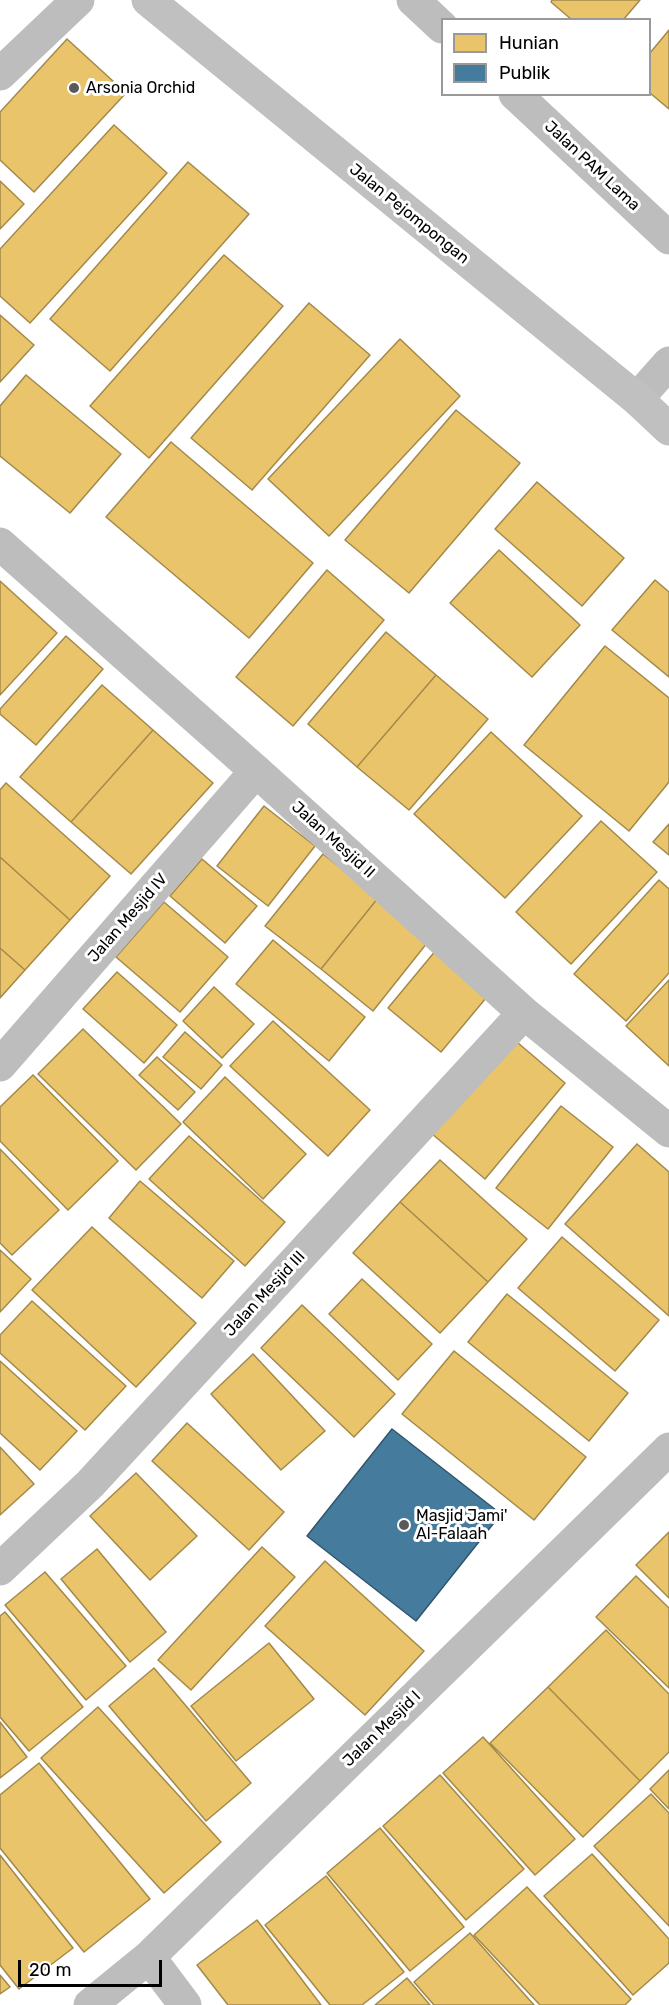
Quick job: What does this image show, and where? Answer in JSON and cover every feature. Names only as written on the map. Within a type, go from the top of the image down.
[{"type":"street","points":[[0,74],[78,0]]},
{"type":"street","name":"Jalan Pejompongan","points":[[148,0],[637,399],[669,429]]},
{"type":"street","points":[[413,0],[441,26]]},
{"type":"street","name":"Jalan PAM Lama","points":[[517,96],[669,238]]},
{"type":"street","points":[[637,399],[669,363]]},
{"type":"street","name":"Jalan Mesjid II","points":[[0,544],[524,1013],[669,1131]]},
{"type":"street","name":"Jalan Mesjid IV","points":[[0,1065],[256,771]]},
{"type":"street","name":"Jalan Mesjid III","points":[[0,1569],[90,1484],[524,1013]]},
{"type":"street","name":"Jalan Mesjid I","points":[[90,2005],[149,1956],[669,1449]]},
{"type":"street","points":[[149,1956],[186,2005]]},
{"type":"building: Hunian","points":[[552,0],[640,0],[625,18],[570,18],[551,2]]},
{"type":"building: Hunian","points":[[669,30],[669,109],[651,94],[651,52]]},
{"type":"building: Hunian","points":[[67,39],[126,93],[34,192],[0,160],[0,112]]},
{"type":"building: Hunian","points":[[114,125],[167,173],[30,323],[0,296],[0,249]]},
{"type":"building: Hunian","points":[[188,162],[249,214],[110,371],[50,319]]},
{"type":"building: Hunian","points":[[0,181],[24,204],[0,229]]},
{"type":"building: Hunian","points":[[224,255],[283,306],[149,458],[90,406]]},
{"type":"building: Hunian","points":[[309,303],[370,355],[252,490],[191,438]]},
{"type":"building: Hunian","points":[[0,315],[34,345],[0,382]]},
{"type":"building: Hunian","points":[[400,339],[460,396],[329,536],[268,479]]},
{"type":"building: Hunian","points":[[26,375],[121,454],[70,513],[0,456],[0,406]]},
{"type":"building: Hunian","points":[[456,410],[520,463],[409,593],[345,540]]},
{"type":"building: Hunian","points":[[171,442],[313,563],[249,638],[106,517]]},
{"type":"building: Hunian","points":[[537,482],[624,558],[582,606],[495,529]]},
{"type":"building: Hunian","points":[[499,550],[580,625],[532,677],[450,603]]},
{"type":"building: Hunian","points":[[327,570],[384,620],[293,726],[236,677]]},
{"type":"building: Hunian","points":[[655,580],[669,592],[669,677],[612,630]]},
{"type":"building: Hunian","points":[[0,581],[57,633],[0,695]]},
{"type":"building: Hunian","points":[[386,632],[436,675],[357,767],[308,724]]},
{"type":"building: Hunian","points":[[66,636],[103,669],[36,745],[0,714],[0,709]]},
{"type":"building: Hunian","points":[[605,646],[669,698],[669,782],[629,831],[524,745]]},
{"type":"building: Hunian","points":[[436,675],[488,719],[409,810],[357,767]]},
{"type":"building: Hunian","points":[[102,685],[153,730],[71,822],[20,777]]},
{"type":"building: Hunian","points":[[153,730],[213,783],[131,874],[71,822]]},
{"type":"building: Hunian","points":[[491,732],[582,816],[505,898],[414,814]]},
{"type":"building: Hunian","points":[[6,783],[110,876],[70,920],[0,857],[0,790]]},
{"type":"building: Hunian","points":[[264,806],[315,846],[268,906],[217,866]]},
{"type":"building: Hunian","points":[[601,821],[657,872],[571,964],[516,912]]},
{"type":"building: Hunian","points":[[669,824],[669,855],[653,842]]},
{"type":"building: Hunian","points":[[323,854],[378,898],[321,969],[265,926]]},
{"type":"building: Hunian","points":[[0,857],[70,920],[25,970],[0,948]]},
{"type":"building: Hunian","points":[[202,859],[257,906],[225,943],[170,896]]},
{"type":"building: Hunian","points":[[659,880],[669,889],[669,973],[626,1021],[574,974]]},
{"type":"building: Hunian","points":[[378,898],[431,938],[373,1011],[321,969]]},
{"type":"building: Hunian","points":[[164,902],[228,957],[180,1012],[116,957]]},
{"type":"building: Hunian","points":[[273,940],[365,1017],[329,1061],[236,984]]},
{"type":"building: Hunian","points":[[0,948],[25,970],[0,998]]},
{"type":"building: Hunian","points":[[437,949],[491,992],[441,1052],[388,1008]]},
{"type":"building: Hunian","points":[[117,972],[177,1025],[144,1063],[83,1009]]},
{"type":"building: Hunian","points":[[669,980],[669,1066],[626,1026]]},
{"type":"building: Hunian","points":[[214,987],[254,1024],[222,1058],[183,1021]]},
{"type":"building: Hunian","points":[[273,1021],[370,1110],[328,1156],[230,1066]]},
{"type":"building: Hunian","points":[[83,1029],[181,1124],[136,1170],[38,1074]]},
{"type":"building: Hunian","points":[[185,1032],[222,1065],[201,1089],[163,1057]]},
{"type":"building: Hunian","points":[[511,1037],[565,1083],[485,1179],[431,1133]]},
{"type":"building: Hunian","points":[[157,1057],[195,1092],[178,1110],[139,1075]]},
{"type":"building: Hunian","points":[[33,1075],[118,1161],[68,1210],[0,1141],[0,1107]]},
{"type":"building: Hunian","points":[[225,1077],[306,1154],[263,1199],[183,1122]]},
{"type":"building: Hunian","points":[[561,1106],[613,1147],[548,1229],[496,1188]]},
{"type":"building: Hunian","points":[[189,1136],[285,1222],[245,1266],[149,1179]]},
{"type":"building: Hunian","points":[[637,1144],[669,1172],[669,1316],[565,1224]]},
{"type":"building: Hunian","points":[[0,1149],[59,1210],[12,1255],[0,1243]]},
{"type":"building: Hunian","points":[[440,1160],[527,1239],[488,1282],[400,1202]]},
{"type":"building: Hunian","points":[[140,1181],[234,1261],[202,1298],[109,1218]]},
{"type":"building: Hunian","points":[[400,1202],[488,1282],[440,1333],[353,1253]]},
{"type":"building: Hunian","points":[[92,1227],[196,1323],[136,1387],[32,1290]]},
{"type":"building: Hunian","points":[[562,1237],[659,1320],[615,1371],[518,1288]]},
{"type":"building: Hunian","points":[[0,1250],[31,1279],[0,1312]]},
{"type":"building: Hunian","points":[[362,1279],[432,1344],[398,1380],[329,1314]]},
{"type":"building: Hunian","points":[[507,1294],[628,1393],[589,1441],[468,1342]]},
{"type":"building: Hunian","points":[[32,1301],[126,1386],[85,1430],[0,1353],[0,1335]]},
{"type":"building: Hunian","points":[[302,1305],[395,1394],[354,1437],[261,1348]]},
{"type":"building: Hunian","points":[[454,1351],[586,1457],[534,1520],[402,1414]]},
{"type":"building: Hunian","points":[[253,1354],[325,1431],[281,1470],[211,1394]]},
{"type":"building: Hunian","points":[[0,1361],[77,1431],[40,1470],[0,1433]]},
{"type":"building: Hunian","points":[[187,1423],[284,1512],[249,1550],[152,1461]]},
{"type":"building: Hunian","points":[[0,1447],[34,1484],[0,1515]]},
{"type":"building: Hunian","points":[[136,1473],[197,1536],[150,1580],[90,1516]]},
{"type":"building: Hunian","points":[[669,1532],[669,1598],[636,1565]]},
{"type":"building: Hunian","points":[[262,1547],[295,1577],[191,1690],[158,1660]]},
{"type":"building: Hunian","points":[[97,1549],[166,1632],[130,1662],[61,1579]]},
{"type":"building: Hunian","points":[[325,1561],[424,1651],[365,1715],[265,1626]]},
{"type":"building: Hunian","points":[[45,1572],[126,1666],[86,1700],[5,1605]]},
{"type":"building: Hunian","points":[[636,1576],[669,1608],[669,1688],[596,1617]]},
{"type":"building: Hunian","points":[[5,1612],[83,1707],[29,1751],[0,1717],[0,1616]]},
{"type":"building: Hunian","points":[[606,1630],[669,1694],[669,1752],[640,1781],[548,1687]]},
{"type":"building: Hunian","points":[[269,1643],[314,1699],[236,1761],[191,1706]]},
{"type":"building: Hunian","points":[[154,1668],[251,1783],[206,1821],[109,1706]]},
{"type":"building: Hunian","points":[[548,1687],[640,1781],[583,1837],[490,1743]]},
{"type":"building: Hunian","points":[[98,1707],[221,1842],[164,1893],[41,1758]]},
{"type":"building: Hunian","points":[[0,1722],[27,1757],[0,1778]]},
{"type":"building: Hunian","points":[[483,1737],[575,1839],[535,1875],[443,1773]]},
{"type":"building: Hunian","points":[[39,1763],[150,1899],[84,1952],[0,1848],[0,1795]]},
{"type":"building: Hunian","points":[[669,1770],[669,1809],[650,1789]]},
{"type":"building: Hunian","points":[[440,1775],[524,1869],[466,1920],[383,1826]]},
{"type":"building: Hunian","points":[[651,1794],[669,1813],[669,1926],[594,1846]]},
{"type":"building: Hunian","points":[[380,1828],[464,1927],[410,1971],[327,1873]]},
{"type":"building: Hunian","points":[[592,1854],[669,1939],[669,1963],[633,1995],[544,1896]]},
{"type":"building: Hunian","points":[[0,1855],[73,1948],[19,1989],[0,1965]]},
{"type":"building: Hunian","points":[[326,1876],[404,1972],[362,2005],[330,2005],[265,1925]]},
{"type":"building: Hunian","points":[[527,1887],[631,1999],[625,2005],[540,2005],[474,1935]]},
{"type":"building: Hunian","points":[[257,1920],[321,2005],[228,2005],[197,1965]]},
{"type":"building: Hunian","points":[[470,1933],[534,2005],[434,2005],[414,1982]]},
{"type":"building: Hunian","points":[[0,1975],[10,1987],[0,1994]]},
{"type":"building: Hunian","points":[[407,1978],[430,2005],[375,2005]]},
{"type":"building: Publik","name":"Masjid Jami' Al-Falaah","points":[[392,1429],[501,1514],[416,1621],[307,1536]]},
{"type":"place","name":"Arsonia Orchid","points":[[74,88]]},
{"type":"place","name":"Masjid Jami' Al-Falaah","points":[[404,1525]]}]
